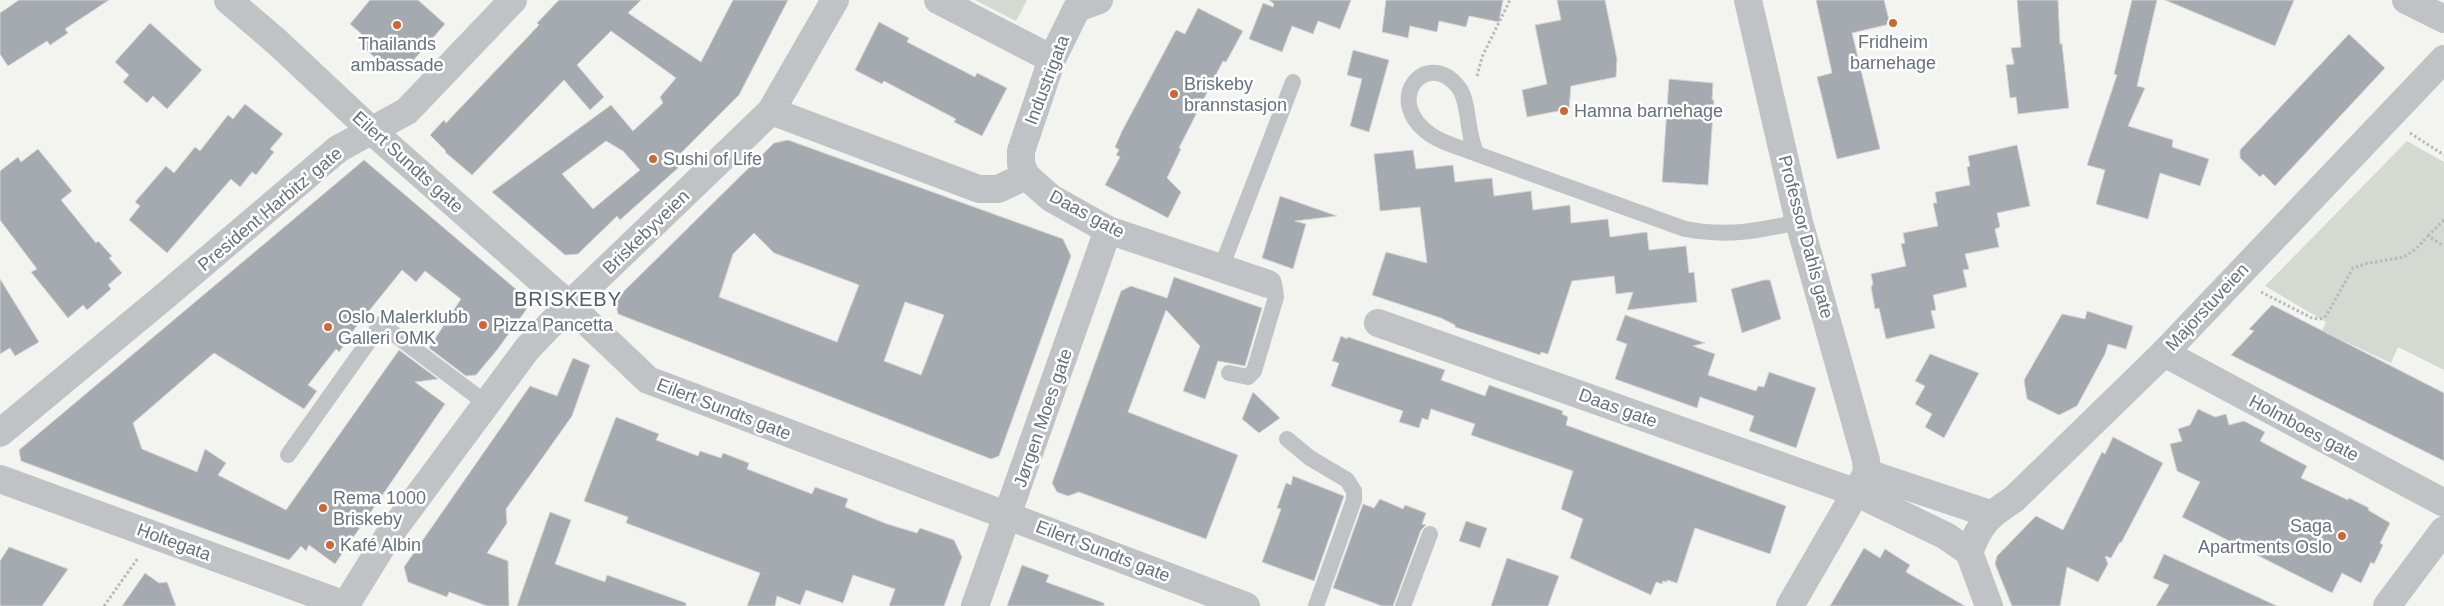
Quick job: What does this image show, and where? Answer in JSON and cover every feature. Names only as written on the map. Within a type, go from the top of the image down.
[{"type":"street","name":"Eilert Sundts gate","points":[[228,0],[277,42],[373,132],[569,305],[648,380],[1246,606]]},
{"type":"street","name":"President Harbitz’ gate","points":[[0,433],[338,149],[373,132],[408,111],[513,0]]},
{"type":"street","name":"Briskebyveien","points":[[346,606],[388,538],[527,349],[569,305],[772,111],[835,0]]},
{"type":"street","points":[[938,0],[1052,59]]},
{"type":"street","name":"Professor Dahls gate","points":[[1748,0],[1800,222],[1866,460],[1862,483]]},
{"type":"street","points":[[2406,0],[2444,19]]},
{"type":"street","name":"Industrigata","points":[[1026,176],[1022,164],[1021,151],[1052,59],[1079,3]]},
{"type":"street","name":"Majorstuveien","points":[[1969,552],[1976,536],[1990,514],[2014,499],[2164,353],[2444,59]]},
{"type":"street","points":[[772,111],[979,189],[998,189],[1026,176]]},
{"type":"street","name":"Daas gate","points":[[1026,176],[1051,198],[1108,230],[1268,284]]},
{"type":"street","name":"Jørgen Moes gate","points":[[975,606],[1009,515],[1108,230]]},
{"type":"street","name":"Daas gate","points":[[1378,324],[1862,483]]},
{"type":"street","name":"Holmboes gate","points":[[2164,353],[2444,504]]},
{"type":"street","name":"Holtegata","points":[[0,479],[346,606]]},
{"type":"street","points":[[1862,483],[1990,514]]},
{"type":"street","points":[[1862,483],[1969,552],[1989,606]]},
{"type":"street","points":[[1790,606],[1862,483]]},
{"type":"street","points":[[2387,606],[2444,530]]},
{"type":"lane","points":[[1477,154],[1469,134],[1464,100],[1455,83],[1438,73],[1428,73],[1419,77],[1412,84],[1408,94],[1411,110],[1420,126],[1442,141],[1477,154],[1685,229],[1714,234],[1746,233],[1800,222]]},
{"type":"lane","points":[[1221,268],[1293,82]]},
{"type":"lane","points":[[1229,373],[1248,377],[1254,371],[1276,297],[1275,288],[1268,284]]},
{"type":"lane","points":[[288,455],[381,324],[487,404]]},
{"type":"lane","points":[[1287,439],[1310,458],[1347,480],[1354,491],[1354,500],[1316,606]]},
{"type":"lane","points":[[1403,606],[1430,534]]},
{"type":"path","points":[[1464,100],[1471,95],[1482,57],[1510,0]]},
{"type":"path","points":[[2408,131],[2444,155]]},
{"type":"path","points":[[2253,288],[2312,318],[2320,319],[2326,316],[2353,268],[2411,254],[2444,220]]},
{"type":"path","points":[[2428,236],[2444,246]]},
{"type":"path","points":[[104,606],[137,560]]},
{"type":"shaded area","points":[[975,0],[1027,0],[1016,21]]},
{"type":"shaded area","points":[[2407,141],[2444,162],[2444,370],[2398,347],[2391,363],[2322,331],[2326,322],[2265,286]]},
{"type":"building","points":[[19,0],[109,0],[65,29],[68,33],[50,45],[47,41],[8,66],[0,54],[0,13]]},
{"type":"building","points":[[370,0],[418,0],[445,24],[404,71],[388,58],[382,64],[360,44],[366,38],[350,24]]},
{"type":"building","points":[[559,0],[641,0],[628,13],[701,62],[733,0],[788,0],[739,95],[681,153],[688,159],[620,220],[617,216],[578,254],[565,255],[492,192],[611,105],[633,131],[663,103],[660,97],[676,78],[611,31],[577,65],[604,97],[590,110],[564,80],[472,175],[445,152],[430,135],[444,120],[446,123],[539,25],[537,23]],"holes":[[[606,141],[623,151],[640,170],[593,209],[562,174]]]},
{"type":"building","points":[[1269,0],[1351,0],[1340,29],[1318,21],[1313,34],[1292,26],[1282,52],[1249,39],[1263,3],[1273,7],[1274,4]]},
{"type":"building","points":[[1386,0],[1503,0],[1499,22],[1469,16],[1466,27],[1439,21],[1437,32],[1410,26],[1408,38],[1382,32]]},
{"type":"building","points":[[1557,0],[1605,0],[1617,59],[1616,77],[1571,86],[1569,109],[1527,117],[1522,90],[1547,84],[1535,25],[1561,20]]},
{"type":"building","points":[[1816,0],[1884,0],[1890,24],[1852,33],[1880,149],[1837,159],[1817,77],[1832,73]]},
{"type":"building","points":[[2017,0],[2058,0],[2060,44],[2062,44],[2069,108],[2018,114],[2016,97],[2010,98],[2006,65],[2014,64],[2011,48],[2021,47]]},
{"type":"building","points":[[2132,0],[2157,0],[2137,86],[2145,88],[2128,126],[2173,140],[2172,147],[2209,159],[2200,186],[2160,173],[2148,219],[2096,204],[2105,170],[2087,165],[2117,75],[2114,74]]},
{"type":"building","points":[[2165,0],[2294,0],[2275,46]]},
{"type":"building","name":"Briskeby brannstasjon","points":[[1198,8],[1243,31],[1226,62],[1223,61],[1179,148],[1181,149],[1167,178],[1181,192],[1168,218],[1105,185],[1120,157],[1116,155],[1119,150],[1115,147],[1122,131],[1176,30],[1185,34]]},
{"type":"building","points":[[879,22],[909,38],[907,42],[975,77],[977,73],[1007,88],[982,136],[954,122],[956,119],[884,81],[882,84],[855,70]]},
{"type":"building","points":[[150,23],[202,70],[167,109],[153,96],[147,103],[123,82],[129,75],[115,62]]},
{"type":"building","points":[[2349,34],[2385,68],[2275,186],[2263,174],[2260,177],[2240,158],[2240,150]]},
{"type":"building","points":[[1353,50],[1389,60],[1369,132],[1350,126],[1362,79],[1347,75]]},
{"type":"building","points":[[1669,79],[1713,83],[1712,100],[1714,100],[1708,185],[1662,182]]},
{"type":"building","points":[[245,104],[283,134],[270,149],[274,152],[256,175],[252,172],[240,187],[231,179],[167,253],[129,220],[140,206],[135,202],[166,166],[174,173],[195,147],[200,151],[228,115],[233,119]]},
{"type":"building","points":[[788,140],[1063,239],[1071,256],[999,456],[991,459],[618,314],[615,300],[774,143]],"holes":[[[754,233],[774,253],[859,285],[837,342],[719,297],[733,254]],[[905,302],[944,315],[921,375],[884,361]]]},
{"type":"building","points":[[2017,145],[2030,206],[1997,213],[2000,227],[1995,229],[1999,247],[1965,254],[1969,269],[1963,270],[1967,287],[1933,295],[1936,310],[1931,311],[1935,328],[1886,339],[1879,308],[1875,309],[1871,274],[1906,266],[1901,244],[1905,243],[1903,233],[1938,226],[1933,203],[1937,203],[1935,192],[1970,185],[1967,167],[1970,166],[1968,156]]},
{"type":"building","points":[[38,149],[72,191],[61,200],[96,243],[98,241],[112,256],[109,258],[122,273],[108,285],[111,289],[87,310],[83,305],[68,318],[31,272],[37,269],[0,220],[0,171],[18,157],[21,162]]},
{"type":"building","points":[[1413,150],[1416,169],[1453,165],[1455,182],[1492,178],[1494,196],[1531,191],[1533,210],[1570,205],[1571,223],[1608,219],[1610,237],[1647,232],[1649,250],[1686,246],[1689,273],[1694,272],[1697,302],[1627,310],[1633,292],[1616,294],[1614,276],[1572,281],[1548,354],[1541,352],[1540,355],[1455,327],[1455,325],[1441,318],[1372,295],[1386,252],[1427,263],[1420,207],[1380,211],[1374,154]]},
{"type":"building","points":[[364,160],[524,296],[526,310],[476,375],[466,376],[429,348],[461,299],[425,271],[416,282],[402,270],[352,332],[339,352],[336,349],[308,385],[317,391],[304,409],[214,353],[133,423],[142,449],[197,472],[205,449],[226,463],[218,475],[286,510],[399,350],[438,379],[415,382],[445,404],[335,564],[309,545],[306,551],[301,546],[289,560],[21,461],[19,450]]},
{"type":"building","points":[[1280,196],[1337,216],[1295,221],[1306,224],[1293,269],[1262,258]]},
{"type":"building","points":[[1174,277],[1262,308],[1245,366],[1218,361],[1205,399],[1183,391],[1200,346],[1166,310],[1128,412],[1238,455],[1206,539],[1079,492],[1068,496],[1057,492],[1052,483],[1121,291],[1131,286],[1167,298]]},
{"type":"building","points":[[0,279],[39,342],[15,356],[10,348],[0,354]]},
{"type":"building","points":[[1770,280],[1781,319],[1742,333],[1731,289]]},
{"type":"building","points":[[2272,305],[2444,393],[2444,461],[2231,355],[2254,331],[2249,329]]},
{"type":"building","points":[[2087,311],[2133,326],[2126,349],[2108,344],[2105,354],[2077,406],[2059,415],[2027,399],[2024,380],[2062,314],[2085,319]]},
{"type":"building","points":[[1625,315],[1705,343],[1693,346],[1715,354],[1708,375],[1756,391],[1758,386],[1764,387],[1769,372],[1816,388],[1796,448],[1749,431],[1754,416],[1700,397],[1697,408],[1615,379],[1627,344],[1616,340]]},
{"type":"building","points":[[1341,336],[1445,370],[1441,380],[1485,396],[1489,385],[1563,411],[1562,414],[1568,417],[1566,425],[1786,506],[1770,554],[1695,528],[1677,583],[1667,580],[1667,582],[1663,581],[1662,584],[1656,582],[1651,595],[1570,558],[1583,519],[1561,509],[1573,471],[1471,435],[1475,424],[1431,409],[1428,420],[1422,418],[1419,428],[1399,422],[1403,411],[1331,386],[1339,363],[1332,361]]},
{"type":"building","points":[[1930,354],[1979,373],[1944,438],[1925,427],[1932,414],[1915,404],[1925,386],[1915,381]]},
{"type":"building","points":[[573,358],[590,365],[572,416],[506,509],[507,523],[487,553],[508,561],[509,606],[487,606],[449,592],[447,597],[408,582],[404,567],[530,386],[557,396]]},
{"type":"building","points":[[1253,392],[1280,418],[1259,433],[1242,419]]},
{"type":"building","points":[[2198,409],[2215,417],[2226,414],[2229,425],[2244,421],[2265,432],[2260,441],[2307,466],[2301,478],[2369,508],[2368,510],[2390,523],[2380,543],[2383,545],[2374,564],[2371,562],[2361,583],[2342,573],[2332,593],[2182,517],[2200,482],[2177,471],[2170,444],[2182,441],[2178,429],[2190,425]]},
{"type":"building","points":[[616,417],[659,434],[656,440],[698,456],[700,451],[721,458],[723,453],[749,463],[747,469],[812,494],[815,487],[848,499],[845,507],[887,524],[917,533],[920,528],[954,540],[962,557],[944,606],[889,606],[895,589],[853,575],[843,603],[806,590],[800,605],[777,596],[775,606],[747,606],[760,573],[626,523],[628,517],[584,501]]},
{"type":"building","points":[[2113,437],[2163,463],[2121,543],[2111,558],[2105,556],[2108,564],[2098,582],[2067,567],[2060,606],[2012,606],[1995,564],[1997,556],[2036,516],[2063,530],[2102,452],[2105,454]]},
{"type":"building","points":[[1293,476],[1344,496],[1314,581],[1262,562],[1281,509],[1277,508],[1286,483],[1291,485]]},
{"type":"building","points":[[1380,499],[1403,509],[1405,505],[1426,513],[1422,524],[1426,525],[1421,530],[1393,606],[1382,606],[1333,588],[1363,504],[1374,508]]},
{"type":"building","points":[[550,512],[571,520],[555,564],[605,582],[607,575],[686,603],[686,606],[517,606]]},
{"type":"building","points":[[1466,521],[1487,528],[1480,548],[1459,541]]},
{"type":"building","points":[[9,547],[68,569],[42,606],[0,606],[0,561]]},
{"type":"building","points":[[1864,548],[1880,558],[1885,549],[1910,565],[1906,572],[1965,606],[1830,606]]},
{"type":"building","points":[[2164,554],[2277,606],[2156,606],[2169,585],[2153,578]]},
{"type":"building","points":[[1507,558],[1559,576],[1548,606],[1491,606]]},
{"type":"building","points":[[1022,565],[1049,575],[1046,582],[1104,603],[1104,606],[1007,606]]},
{"type":"building","points":[[145,573],[159,583],[167,582],[176,606],[122,606]]},
{"type":"place","name":"Fridheim barnehage","points":[[1893,23]]},
{"type":"place","name":"Thailands ambassade","points":[[397,25]]},
{"type":"place","name":"Briskeby brannstasjon","points":[[1174,94]]},
{"type":"place","name":"Hamna barnehage","points":[[1564,111]]},
{"type":"place","name":"Sushi of Life","points":[[653,159]]},
{"type":"place","name":"Pizza Pancetta","points":[[483,325]]},
{"type":"place","name":"Oslo Malerklubb Galleri OMK","points":[[328,327]]},
{"type":"place","name":"Rema 1000 Briskeby","points":[[323,508]]},
{"type":"place","name":"Saga Apartments Oslo","points":[[2342,536]]},
{"type":"place","name":"Kafé Albin","points":[[330,545]]},
{"type":"district","name":"BRISKEBY","points":[[568,299]]}]
